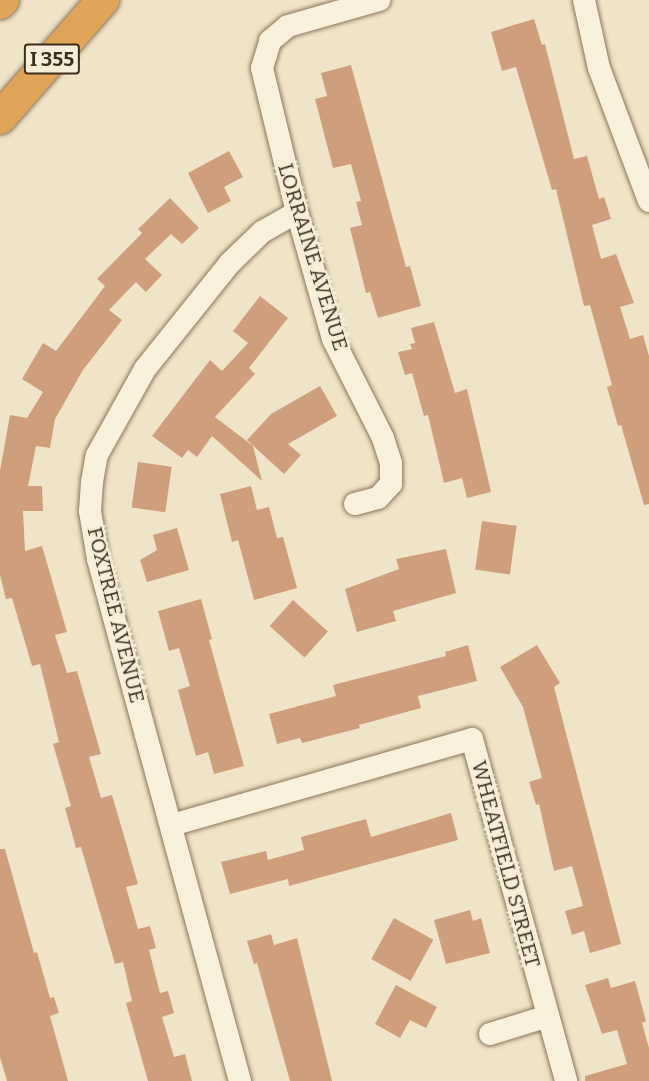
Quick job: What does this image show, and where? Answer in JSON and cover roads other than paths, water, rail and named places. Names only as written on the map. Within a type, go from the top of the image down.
[{"type":"highway","name":"I 355","points":[[0,118],[104,0]]},
{"type":"street","name":"LORRAINE AVENUE","points":[[355,504],[378,498],[391,484],[391,463],[383,438],[333,339],[264,87],[265,50],[278,33],[288,26],[379,0]]},
{"type":"street","points":[[585,0],[599,68],[649,201]]},
{"type":"street","name":"FOXTREE AVENUE","points":[[240,1081],[93,538],[90,512],[97,455],[132,387],[230,263],[262,232],[297,212]]},
{"type":"street","name":"WHEATFIELD STREET","points":[[172,825],[472,740],[566,1081]]},
{"type":"street","points":[[490,1034],[548,1016]]}]
